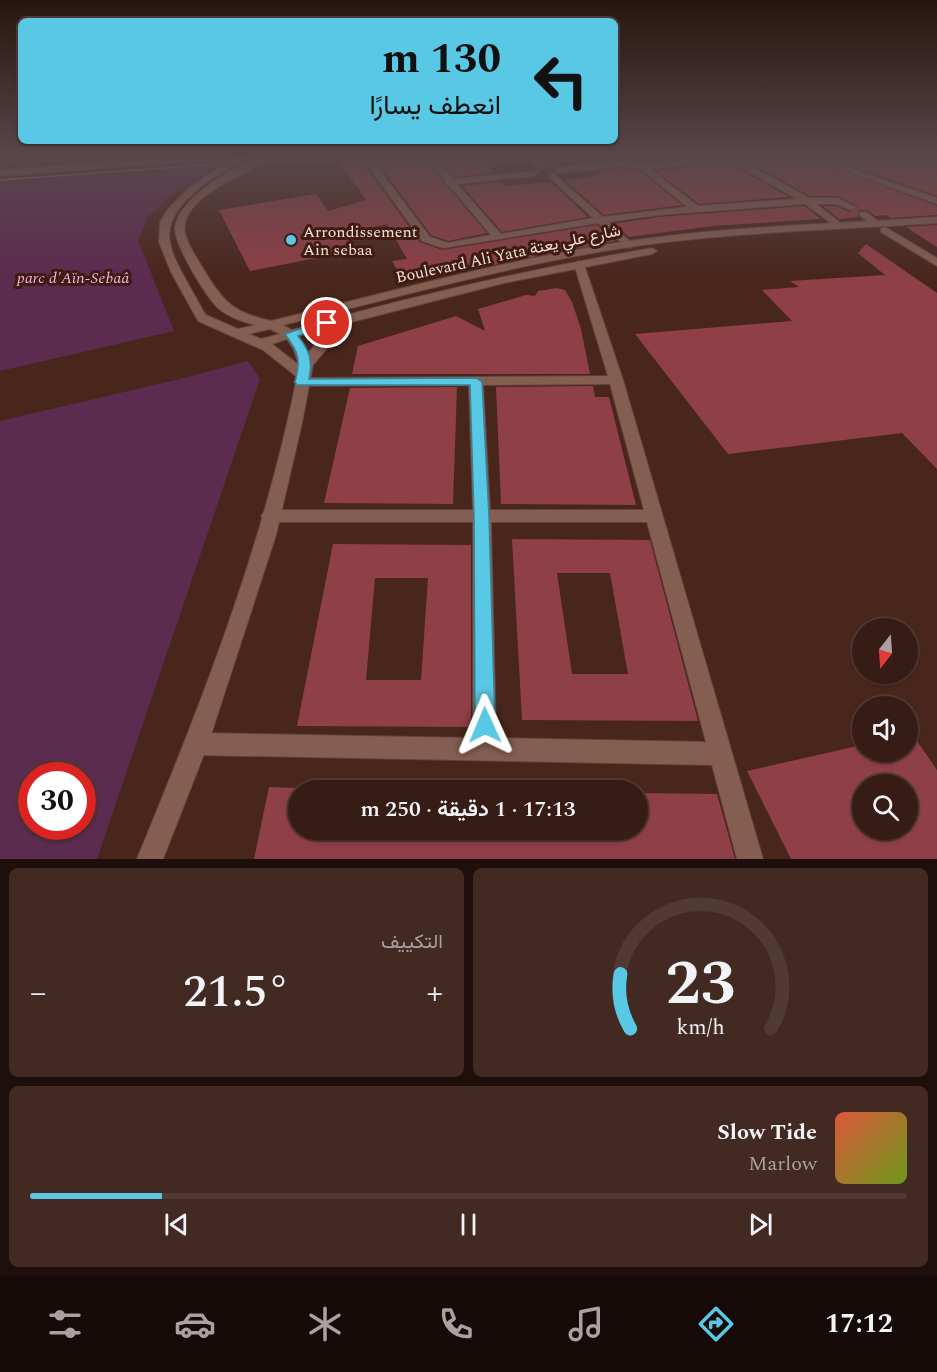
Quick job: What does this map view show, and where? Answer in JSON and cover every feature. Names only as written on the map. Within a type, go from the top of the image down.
[{"type":"street","points":[[185,197],[171,212],[163,229],[164,242],[196,310],[202,318],[261,343],[303,374],[476,382],[615,380]]},
{"type":"street","points":[[150,859],[197,744],[267,535],[295,423],[303,374],[300,346],[291,334],[225,309],[188,251],[180,228],[186,213],[200,197]]},
{"type":"street","points":[[395,197],[426,239],[447,246],[599,220],[695,209],[831,200],[851,207]]},
{"type":"street","points":[[462,197],[498,237]]},
{"type":"street","points":[[578,197],[599,220],[628,244]]},
{"type":"street","points":[[680,197],[695,209]]},
{"type":"street","points":[[800,197],[839,226]]},
{"type":"street","points":[[863,214],[937,263]]},
{"type":"street","name":"Boulevard Ali Yata شارع علي يعتة","points":[[261,343],[345,318],[460,289],[579,264],[715,242],[881,227],[937,219]]},
{"type":"street","name":"Boulevard Ali Yata شارع علي يعتة","points":[[234,333],[448,280],[628,244],[724,232],[839,226],[937,226]]},
{"type":"street","points":[[579,264],[615,380],[750,859]]},
{"type":"street","points":[[303,374],[345,318]]},
{"type":"street","points":[[476,382],[482,516],[485,748]]},
{"type":"street","points":[[270,516],[654,516]]},
{"type":"street","points":[[197,744],[722,754]]},
{"type":"green space","name":"parc d'Aïn-Sebaâ","points":[[0,197],[169,197],[148,217],[138,240],[174,331],[0,371]]},
{"type":"green space","points":[[248,361],[260,379],[97,859],[0,859],[0,421]]},
{"type":"building","points":[[297,197],[318,197],[328,211],[366,200],[364,197],[388,197],[420,242],[442,250],[597,225],[615,241],[468,270],[461,264],[400,276],[392,261],[407,259],[387,224],[342,234],[357,250],[250,271],[219,210]]},
{"type":"building","points":[[403,197],[457,197],[487,233],[448,241],[431,235]]},
{"type":"building","points":[[472,197],[567,197],[588,217],[502,232]]},
{"type":"building","points":[[584,197],[672,197],[682,205],[604,215]]},
{"type":"building","points":[[690,197],[788,197],[699,204]]},
{"type":"building","points":[[839,197],[913,197],[937,206],[937,215],[890,218],[887,215],[875,216],[867,210],[860,210],[858,217],[839,219],[823,206],[835,206],[850,212],[858,206]]},
{"type":"building","points":[[804,206],[821,219],[712,226],[629,237],[613,224],[658,217]]},
{"type":"building","points":[[937,225],[937,247],[906,227]]},
{"type":"building","points":[[866,244],[937,293],[937,469],[902,433],[728,454],[635,334],[792,321],[762,290],[799,287],[790,281],[885,275],[858,253]]},
{"type":"building","points":[[557,288],[565,290],[572,302],[581,329],[590,374],[352,374],[358,346],[456,316],[485,331],[478,309],[526,295],[535,296],[538,291]]},
{"type":"building","points":[[593,386],[595,397],[609,397],[636,505],[501,504],[496,387]]},
{"type":"building","points":[[457,387],[453,504],[324,503],[350,388]]},
{"type":"building","points":[[512,539],[650,540],[698,721],[522,720]],"holes":[[[557,573],[610,573],[628,674],[572,674]]]},
{"type":"building","points":[[333,544],[471,545],[471,727],[297,726]],"holes":[[[375,578],[428,578],[421,680],[366,680]]]},
{"type":"building","points":[[918,742],[937,770],[937,859],[791,859],[747,771],[852,747],[852,762],[918,762]]},
{"type":"building","points":[[269,787],[288,788],[288,840],[648,840],[648,793],[717,794],[735,859],[254,859]]},
{"type":"place","name":"Arrondissement Ain sebaa","points":[[291,240]]},
{"type":"route","points":[[327,323],[291,334],[300,346],[306,364],[301,382],[476,382],[477,450],[482,516],[485,725]]}]
